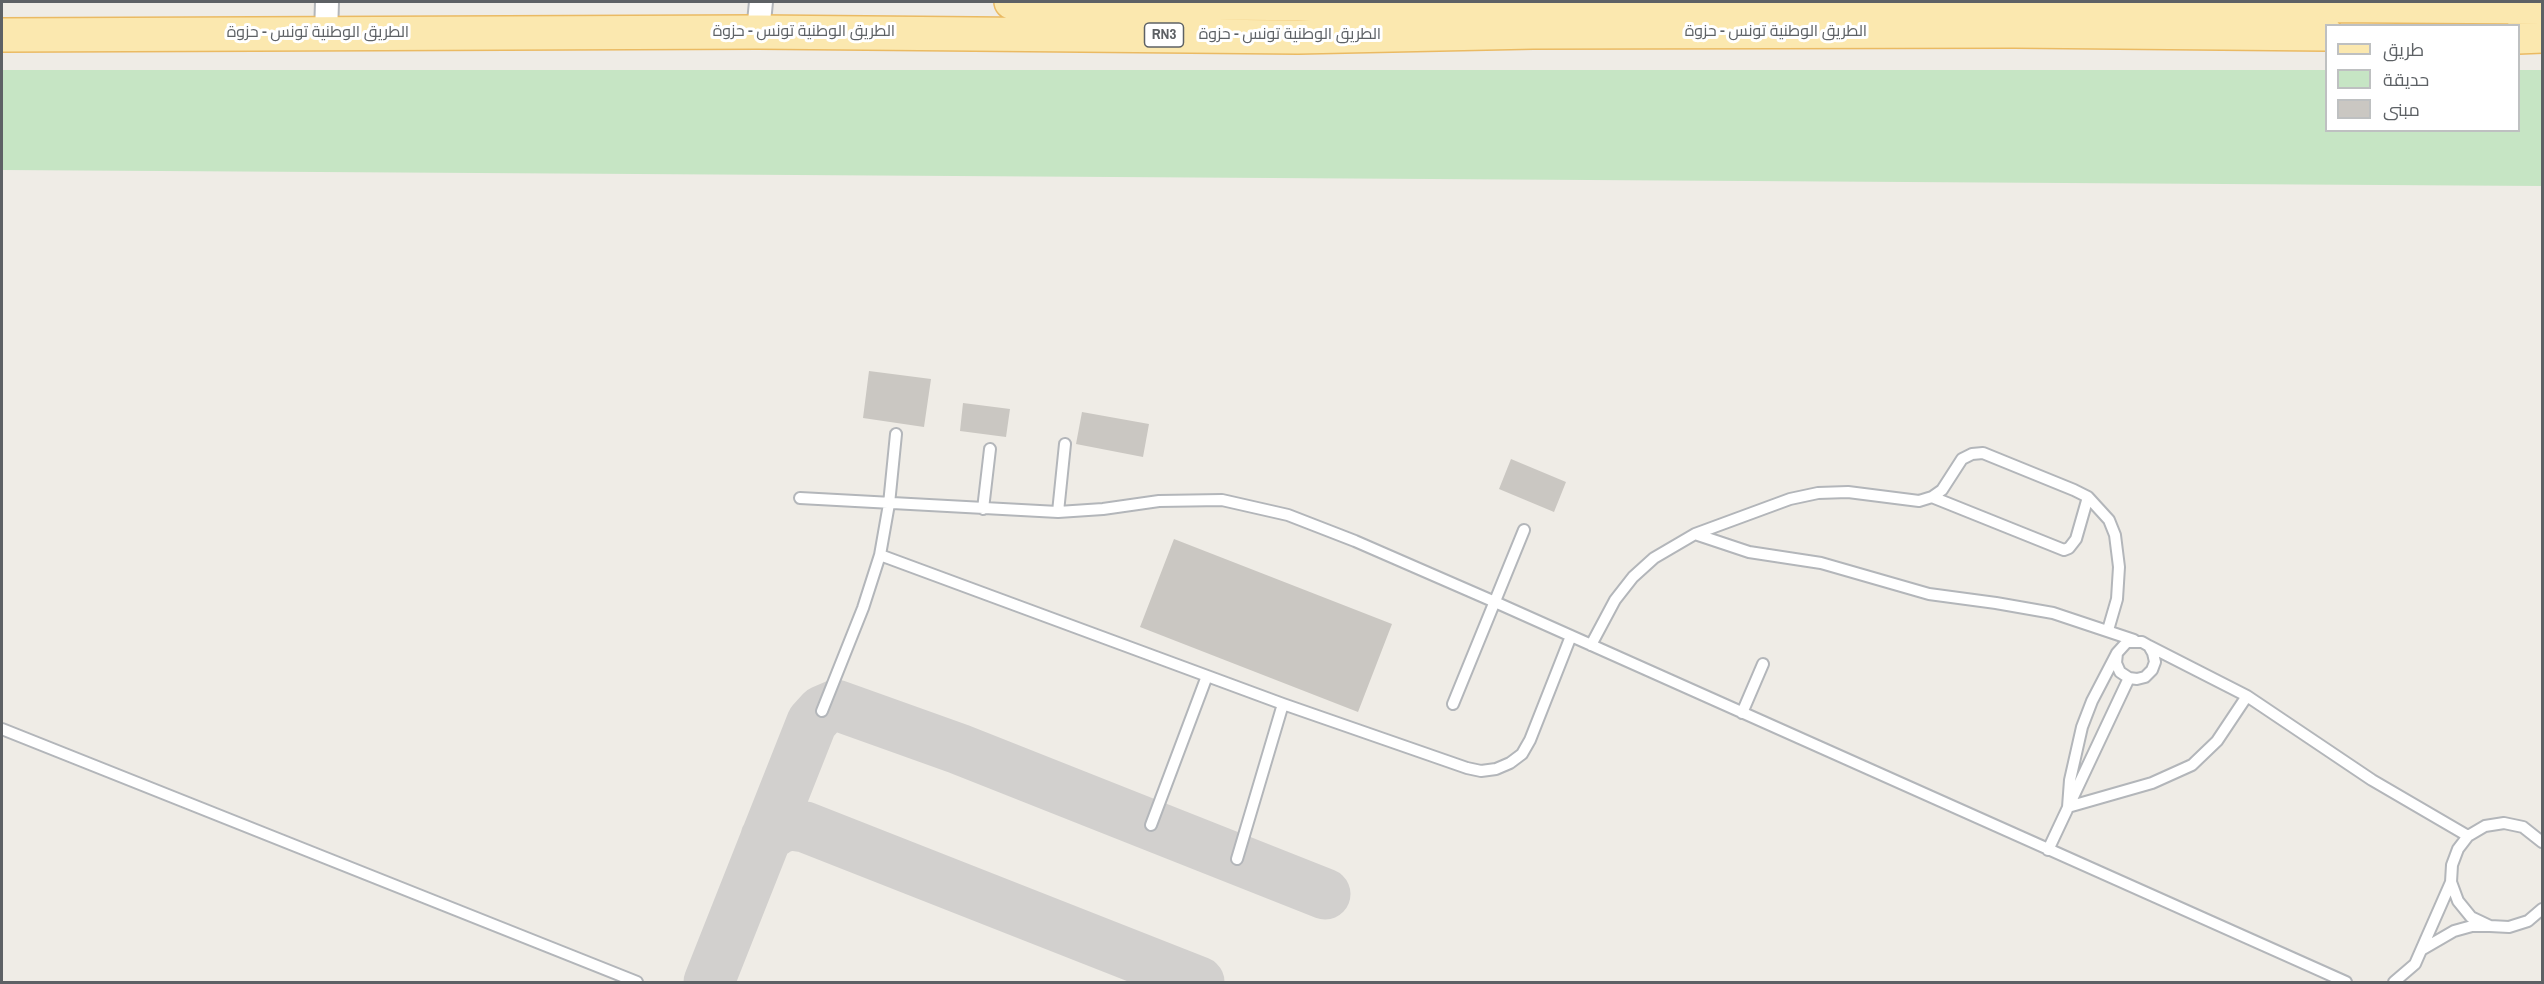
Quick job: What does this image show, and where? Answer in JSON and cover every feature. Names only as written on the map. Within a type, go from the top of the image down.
[{"type":"main road","name":"الطريق الوطنية تونس - حزوة","points":[[1011,2],[1330,2],[1534,13],[2542,7]]},
{"type":"main road","name":"الطريق الوطنية تونس - حزوة","points":[[1970,12],[2325,34]]},
{"type":"main road","name":"الطريق الوطنية تونس - حزوة","points":[[2,35],[326,34],[759,17],[1328,36],[1534,13]]},
{"type":"main road","points":[[2520,37],[2542,36]]},
{"type":"street","points":[[326,34],[327,2]]},
{"type":"street","points":[[1328,36],[1330,2]]},
{"type":"lane","points":[[822,711],[863,608],[880,555],[889,504],[896,434]]},
{"type":"lane","points":[[1058,512],[1065,444]]},
{"type":"lane","points":[[983,509],[990,449]]},
{"type":"lane","points":[[1591,645],[1615,600],[1633,577],[1654,558],[1695,534],[1771,505],[1818,493],[1848,492],[1920,501],[1942,490],[1962,459],[1972,454],[1983,453],[2088,497],[2109,520],[2118,550],[2118,591],[2108,630]]},
{"type":"lane","points":[[1932,497],[2064,550],[2074,545],[2088,497]]},
{"type":"lane","points":[[800,498],[1058,512],[1190,499],[1222,500],[1253,506],[1322,527],[2346,982]]},
{"type":"lane","points":[[1453,704],[1524,530]]},
{"type":"lane","points":[[1695,534],[1749,552],[1821,563],[1929,594],[2025,607],[2108,630],[2134,640],[2247,696],[2361,773],[2468,836]]},
{"type":"lane","points":[[880,555],[1283,704],[1481,771],[1496,769],[1522,754],[1530,741],[1571,636]]},
{"type":"lane","points":[[2068,807],[2070,780],[2082,727],[2092,701],[2117,653],[2127,642],[2134,640]]},
{"type":"lane","points":[[2117,653],[2116,663],[2120,672],[2129,678],[2137,679],[2145,677],[2152,670],[2155,662],[2148,646]]},
{"type":"lane","points":[[1742,712],[1763,664]]},
{"type":"lane","points":[[1151,825],[1207,676]]},
{"type":"lane","points":[[2048,850],[2129,678]]},
{"type":"lane","points":[[2068,807],[2152,783],[2192,765],[2217,741],[2247,696]]},
{"type":"lane","points":[[1237,859],[1283,704]]},
{"type":"lane","points":[[2,729],[637,982]]},
{"type":"lane","points":[[2394,982],[2415,964],[2451,882],[2452,865],[2458,849],[2468,836],[2485,826],[2504,823],[2523,827],[2541,836]]},
{"type":"lane","points":[[2451,882],[2458,901],[2471,917],[2490,926]]},
{"type":"lane","points":[[2422,949],[2454,931],[2472,926],[2509,927],[2528,921],[2542,909]]},
{"type":"green space","points":[[2,70],[2325,70],[2325,132],[2520,132],[2520,70],[2542,70],[2542,186],[2,170]]},
{"type":"building","points":[[869,371],[931,379],[924,427],[863,418]]},
{"type":"building","points":[[963,403],[1010,409],[1006,437],[960,431]]},
{"type":"building","points":[[1082,412],[1149,424],[1143,457],[1076,444]]},
{"type":"building","points":[[1511,459],[1566,482],[1554,512],[1499,489]]},
{"type":"building","points":[[1174,539],[1392,624],[1358,712],[1140,627]]},
{"type":"taxiway","points":[[709,982],[812,722],[822,711],[836,705],[959,749],[1325,894]]},
{"type":"taxiway","points":[[766,837],[780,828],[791,825],[805,827],[1199,982]]}]
